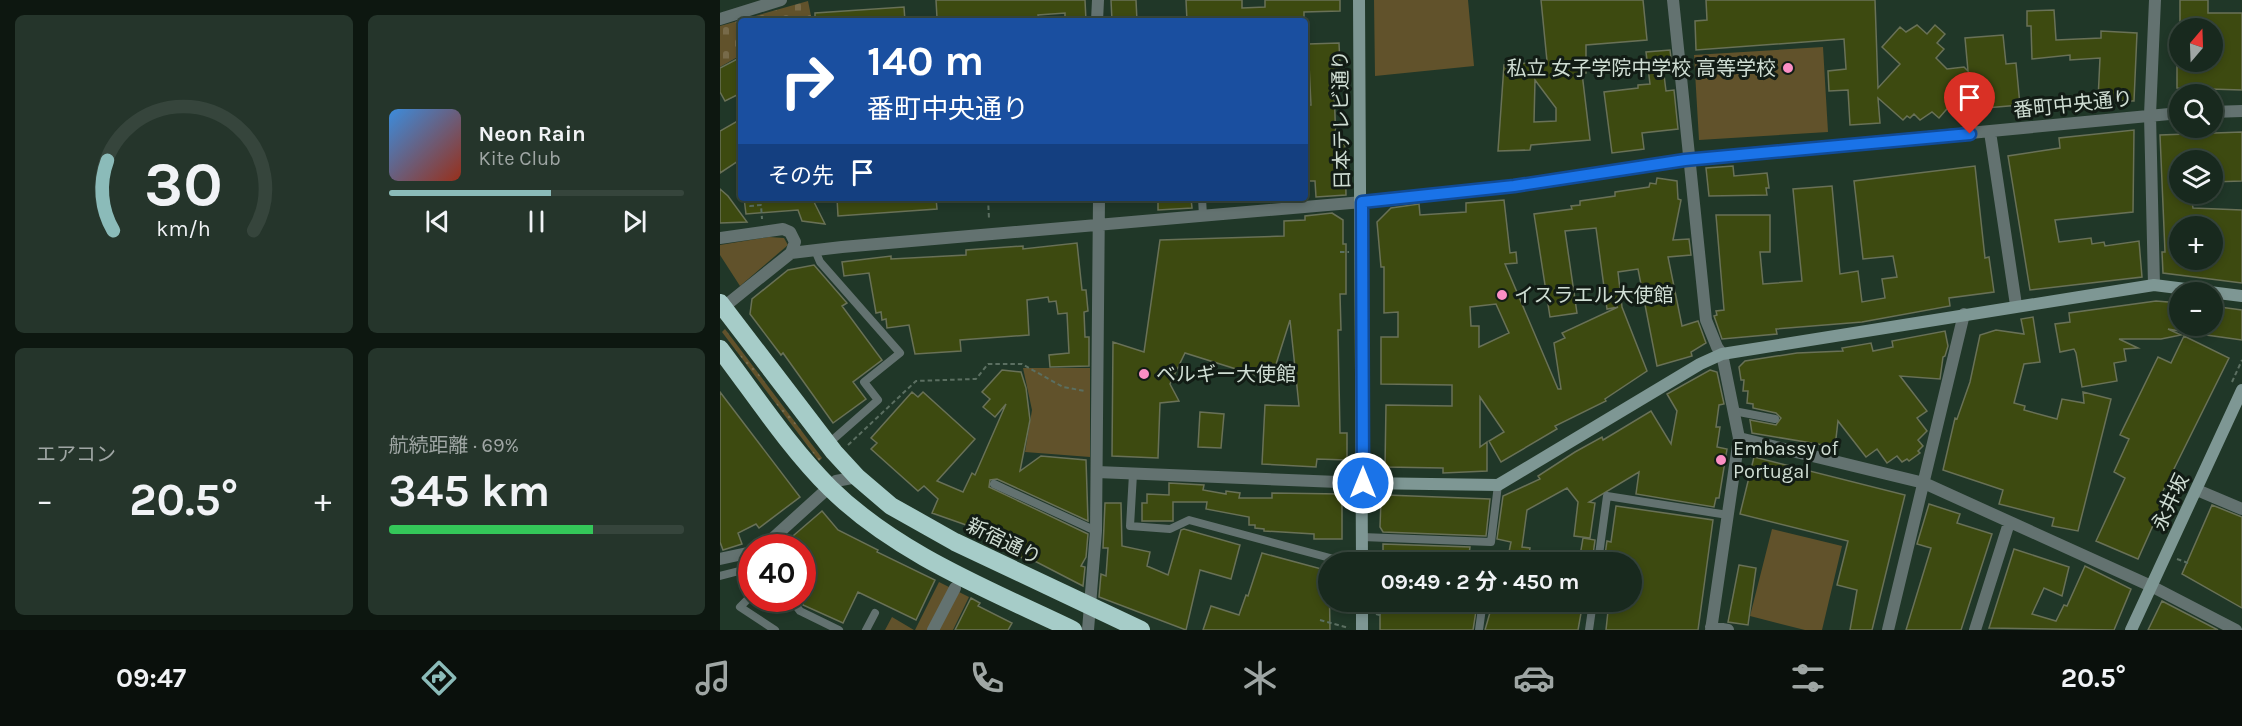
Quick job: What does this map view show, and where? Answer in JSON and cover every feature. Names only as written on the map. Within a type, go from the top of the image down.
[{"type":"highway","points":[[721,307],[835,448]]},
{"type":"highway","points":[[720,349],[814,471],[833,491],[877,526],[932,561],[1073,630]]},
{"type":"highway","name":"新宿通り","points":[[835,448],[856,477],[891,506],[921,525],[1090,608],[1141,630]]},
{"type":"street","points":[[720,19],[768,2],[781,0]]},
{"type":"street","points":[[1097,18],[1098,0]]},
{"type":"street","name":"日本テレビ通り","points":[[1359,0],[1362,202],[1362,552]]},
{"type":"street","points":[[1673,0],[1707,320],[1722,354],[1739,438],[1711,629],[1728,630]]},
{"type":"street","points":[[2154,285],[2150,115],[2155,0]]},
{"type":"street","points":[[2223,112],[2242,111]]},
{"type":"street","name":"番町中央通り","points":[[791,254],[815,250],[1362,202],[1514,186],[1691,160],[2169,114]]},
{"type":"street","points":[[1990,132],[2016,306]]},
{"type":"street","points":[[1088,630],[1096,531],[1099,201]]},
{"type":"street","points":[[720,238],[783,229],[794,237],[795,248],[791,254],[721,307]]},
{"type":"street","points":[[1097,472],[1363,483],[1498,485],[1700,364],[1722,354],[2154,285],[2242,296]]},
{"type":"street","points":[[1888,630],[1964,314]]},
{"type":"street","name":"永井坂","points":[[2132,630],[2242,390]]},
{"type":"street","points":[[1739,438],[1924,483],[2151,586],[2236,630]]},
{"type":"street","points":[[779,534],[833,491],[843,477],[856,477]]},
{"type":"street","points":[[2197,490],[2242,509]]},
{"type":"street","points":[[1976,630],[2009,523]]},
{"type":"street","points":[[720,560],[738,556]]},
{"type":"street","points":[[933,630],[955,588]]},
{"type":"street","points":[[1362,612],[1362,630]]},
{"type":"lane","points":[[1202,201],[1203,216]]},
{"type":"lane","points":[[815,250],[820,262],[900,353],[864,382],[878,400],[835,448]]},
{"type":"lane","points":[[1734,411],[1775,419]]},
{"type":"lane","points":[[1133,474],[1130,526],[1170,529],[1189,520],[1318,555]]},
{"type":"lane","points":[[994,484],[1096,531]]},
{"type":"lane","points":[[1362,537],[1491,542],[1498,485]]},
{"type":"lane","points":[[1599,552],[1607,496],[1728,514]]},
{"type":"lane","points":[[720,576],[738,571]]},
{"type":"lane","points":[[748,612],[775,630]]},
{"type":"lane","points":[[802,612],[839,630]]},
{"type":"lane","points":[[1479,630],[1481,612]]},
{"type":"lane","points":[[1589,630],[1592,612]]},
{"type":"lane","points":[[866,630],[875,613]]},
{"type":"path","points":[[750,201],[750,206],[761,205],[762,222]]},
{"type":"path","points":[[988,201],[989,219]]},
{"type":"path","points":[[1340,252],[1350,252]]},
{"type":"path","points":[[835,448],[916,381],[976,379],[988,364],[1022,364],[1063,387],[1097,391]]},
{"type":"path","points":[[2177,559],[2188,563]]},
{"type":"path","points":[[1376,614],[1383,616]]},
{"type":"path","points":[[1320,620],[1349,628]]},
{"type":"green space","points":[[1374,0],[1468,0],[1474,66],[1375,76]]},
{"type":"green space","points":[[808,1],[811,18],[748,18]]},
{"type":"green space","points":[[738,21],[738,57],[720,67],[720,26]]},
{"type":"green space","points":[[1823,47],[1828,132],[1699,140],[1694,55]]},
{"type":"green space","points":[[769,237],[784,238],[788,245],[740,286],[720,255],[720,245]]},
{"type":"green space","points":[[725,329],[822,458],[819,461],[722,332]]},
{"type":"green space","points":[[1023,368],[1090,368],[1090,457],[1025,452],[1032,410]]},
{"type":"green space","points":[[1772,529],[1842,546],[1822,630],[1805,630],[1750,616]]},
{"type":"green space","points":[[939,582],[969,597],[953,630],[915,630]]},
{"type":"green space","points":[[892,617],[914,630],[885,630]]},
{"type":"building","points":[[936,0],[1085,0],[1086,18],[1065,18],[1065,13],[1038,15],[1038,18],[937,18]]},
{"type":"building","points":[[1111,0],[1136,0],[1137,18],[1112,18]]},
{"type":"building","points":[[1186,0],[1242,0],[1242,8],[1265,7],[1265,0],[1340,0],[1340,11],[1304,12],[1304,18],[1187,18]]},
{"type":"building","points":[[1541,0],[1643,0],[1647,40],[1586,45],[1586,73],[1582,73],[1590,140],[1531,145],[1530,150],[1498,151],[1504,65],[1547,61]],"holes":[[[1535,80],[1556,108],[1556,121],[1534,122]]]},
{"type":"building","points":[[1706,0],[1875,0],[1878,88],[1900,64],[1882,47],[1900,27],[1906,32],[1917,25],[1927,34],[1935,25],[1945,34],[1937,43],[1944,49],[1936,58],[1947,69],[1964,67],[1968,71],[1965,38],[2003,35],[2006,64],[2016,63],[2020,105],[1962,110],[1960,94],[1939,118],[1932,112],[1920,120],[1914,114],[1903,120],[1878,98],[1880,123],[1850,125],[1848,90],[1829,91],[1828,71],[1846,69],[1844,39],[1696,50],[1695,21],[1707,20]]},
{"type":"building","points":[[2180,0],[2208,0],[2208,13],[2242,13],[2242,90],[2223,89],[2223,84],[2177,84],[2177,72],[2223,72],[2223,18],[2180,18]]},
{"type":"building","points":[[904,7],[905,18],[815,18],[815,13]]},
{"type":"building","points":[[2054,10],[2056,40],[2101,38],[2101,31],[2137,33],[2134,101],[2098,100],[2100,58],[2070,60],[2070,55],[2032,59],[2031,26],[2027,26],[2027,11]]},
{"type":"building","points":[[1339,43],[1341,87],[1334,87],[1336,144],[1345,144],[1346,195],[1316,197],[1315,181],[1308,181],[1308,105],[1311,105],[1308,44]]},
{"type":"building","points":[[1670,50],[1672,66],[1663,67],[1666,91],[1674,90],[1678,129],[1642,133],[1644,149],[1612,153],[1604,92],[1638,88],[1638,85],[1650,84],[1646,52]]},
{"type":"building","points":[[738,59],[738,94],[725,101],[720,92],[720,68]]},
{"type":"building","points":[[738,121],[738,161],[720,173],[720,131]]},
{"type":"building","points":[[2134,130],[2133,212],[2055,220],[2059,242],[2091,238],[2092,244],[2104,242],[2105,246],[2139,241],[2142,277],[2030,290],[2008,156],[2060,148],[2059,138]]},
{"type":"building","points":[[2242,132],[2242,181],[2223,182],[2223,150],[2169,150],[2169,204],[2192,204],[2193,208],[2242,210],[2242,283],[2163,273],[2162,252],[2165,252],[2160,135],[2169,135],[2169,138],[2223,138],[2223,133]]},
{"type":"building","points":[[1733,166],[1734,176],[1767,173],[1769,188],[1766,188],[1767,195],[1709,196],[1706,168]]},
{"type":"building","points":[[1975,166],[1985,258],[1989,257],[1994,292],[1949,298],[1950,306],[1862,322],[1776,329],[1777,334],[1722,339],[1714,316],[1717,315],[1716,311],[1724,310],[1716,215],[1770,215],[1770,252],[1760,252],[1763,284],[1802,281],[1793,189],[1832,186],[1840,274],[1858,271],[1862,302],[1885,298],[1882,279],[1897,277],[1893,256],[1863,259],[1854,181]]},
{"type":"building","points":[[1657,178],[1677,181],[1678,199],[1681,200],[1673,240],[1689,239],[1691,255],[1668,257],[1682,326],[1698,321],[1706,343],[1691,352],[1692,356],[1657,366],[1638,269],[1618,272],[1622,307],[1647,371],[1605,399],[1606,401],[1555,426],[1557,429],[1501,462],[1489,441],[1504,432],[1480,397],[1480,447],[1487,442],[1487,471],[1443,473],[1443,468],[1385,467],[1386,405],[1452,406],[1452,385],[1381,384],[1381,337],[1398,337],[1398,312],[1384,313],[1384,267],[1381,267],[1377,222],[1391,208],[1419,204],[1420,215],[1466,212],[1466,203],[1504,200],[1510,253],[1516,252],[1517,263],[1505,264],[1558,389],[1561,389],[1554,343],[1565,338],[1562,333],[1618,307],[1607,309],[1596,228],[1565,231],[1577,313],[1550,317],[1534,214],[1572,209],[1571,206],[1580,205],[1580,201],[1615,196],[1615,192],[1649,187],[1650,183],[1656,184]],"holes":[[[1496,304],[1509,333],[1479,347],[1479,326],[1471,326],[1470,307]]]},
{"type":"building","points":[[720,189],[728,196],[747,222],[720,223]]},
{"type":"building","points":[[744,201],[814,201],[825,224],[802,221],[798,210],[746,214]]},
{"type":"building","points":[[837,201],[936,201],[937,209],[838,216]]},
{"type":"building","points":[[1158,201],[1191,201],[1192,208],[1158,210]]},
{"type":"building","points":[[1332,213],[1343,220],[1343,244],[1346,244],[1346,294],[1340,294],[1341,330],[1338,330],[1340,433],[1347,433],[1347,460],[1317,459],[1316,467],[1262,464],[1265,405],[1299,406],[1290,320],[1271,380],[1185,353],[1170,384],[1179,401],[1160,403],[1158,458],[1112,456],[1113,342],[1144,352],[1160,240],[1284,236],[1284,221],[1305,220],[1305,216]]},
{"type":"building","points":[[1077,243],[1082,290],[1086,290],[1088,311],[1084,312],[1085,337],[1089,337],[1089,366],[1050,367],[1049,355],[1069,353],[1067,313],[1058,314],[1056,301],[1049,302],[1048,297],[1027,300],[1029,335],[960,340],[961,351],[915,354],[909,325],[887,328],[886,319],[882,320],[881,312],[876,313],[869,273],[844,276],[842,262],[891,256],[891,259],[966,255],[966,250],[1023,246],[1023,249]]},
{"type":"building","points":[[814,265],[847,303],[842,306],[882,360],[853,382],[866,399],[833,423],[783,353],[781,355],[750,314],[752,299],[788,270]]},
{"type":"building","points":[[2156,301],[2169,302],[2169,336],[2176,336],[2161,339],[2119,339],[2138,348],[2124,349],[2126,361],[2114,363],[2117,381],[2082,387],[2076,353],[2074,349],[2060,352],[2055,324],[2070,322],[2069,313]]},
{"type":"building","points":[[2223,307],[2242,310],[2242,340],[2214,336],[2223,336]]},
{"type":"building","points":[[2033,317],[2040,362],[2024,364],[2014,403],[2025,406],[2024,410],[2057,419],[2062,399],[2084,403],[2083,392],[2111,399],[2078,531],[2052,526],[2054,518],[1999,504],[2003,490],[1943,470],[1955,418],[1957,419],[1970,382],[1980,335],[1996,330],[2024,334],[2021,319]]},
{"type":"building","points":[[1945,331],[1948,346],[1943,357],[1940,379],[1900,376],[1927,411],[1917,418],[1927,431],[1918,440],[1923,446],[1918,451],[1920,453],[1909,461],[1907,459],[1902,462],[1897,456],[1887,463],[1877,449],[1866,457],[1838,421],[1835,447],[1752,433],[1750,420],[1776,425],[1781,418],[1776,413],[1753,408],[1753,404],[1747,403],[1748,391],[1743,391],[1744,380],[1741,380],[1739,367],[1745,361],[1797,353],[1843,351],[1842,348],[1871,343],[1873,351],[1893,347],[1892,341]]},
{"type":"building","points":[[2184,336],[2229,358],[2158,501],[2163,503],[2138,559],[2096,541],[2125,478],[2114,472],[2129,439],[2120,435],[2158,357],[2171,363]]},
{"type":"building","points":[[1002,370],[1021,372],[1026,388],[1030,420],[1020,471],[1041,456],[1086,460],[1088,521],[997,479],[990,480],[989,487],[1088,534],[1086,557],[1081,566],[1085,567],[1083,586],[1025,556],[1025,559],[1009,552],[1010,548],[994,543],[995,539],[969,526],[932,513],[938,499],[924,486],[918,491],[871,449],[877,443],[871,438],[912,392],[918,397],[923,392],[975,439],[937,481],[963,492],[972,473],[975,475],[1006,404],[995,417],[983,407],[990,399],[982,392]]},
{"type":"building","points":[[1710,370],[1717,372],[1724,404],[1719,405],[1716,427],[1720,427],[1717,447],[1727,449],[1719,498],[1716,498],[1714,507],[1636,494],[1639,472],[1589,502],[1595,503],[1590,538],[1574,536],[1578,502],[1567,488],[1527,510],[1522,547],[1530,548],[1529,552],[1509,552],[1511,542],[1497,539],[1503,496],[1540,479],[1538,476],[1575,452],[1602,437],[1603,440],[1651,411],[1671,444],[1677,411],[1667,394]]},
{"type":"building","points":[[720,392],[800,497],[759,528],[756,524],[738,533],[738,545],[723,550],[720,542]]},
{"type":"building","points":[[1200,412],[1224,414],[1221,448],[1198,447]]},
{"type":"building","points":[[1754,457],[1905,495],[1872,630],[1850,630],[1857,590],[1837,585],[1848,541],[1740,514]]},
{"type":"building","points":[[1169,483],[1204,485],[1203,490],[1226,494],[1226,491],[1240,493],[1239,498],[1272,498],[1272,493],[1342,494],[1342,539],[1314,539],[1314,534],[1264,531],[1264,529],[1255,528],[1255,525],[1249,525],[1249,517],[1206,509],[1207,502],[1173,502],[1173,521],[1142,521],[1142,503],[1147,503],[1147,494],[1169,495]]},
{"type":"building","points":[[1386,495],[1490,499],[1486,536],[1383,532],[1380,527],[1381,500]]},
{"type":"building","points":[[1105,503],[1121,503],[1122,546],[1150,552],[1147,566],[1168,575],[1181,530],[1240,545],[1231,579],[1200,570],[1186,630],[1099,597],[1101,574],[1106,576],[1108,548],[1103,548]]},
{"type":"building","points":[[1929,504],[1960,514],[1957,523],[1992,534],[1961,630],[1906,630],[1931,548],[1917,544]]},
{"type":"building","points":[[2212,505],[2242,517],[2242,608],[2182,574]]},
{"type":"building","points":[[1616,506],[1713,520],[1698,630],[1606,630],[1608,612],[1642,612],[1642,552],[1605,552],[1607,541],[1611,542]]},
{"type":"building","points":[[822,511],[838,530],[935,580],[916,620],[858,592],[843,623],[816,611],[816,534],[795,534]]},
{"type":"building","points":[[1583,538],[1595,540],[1593,552],[1581,552]]},
{"type":"building","points":[[1383,544],[1470,547],[1469,552],[1383,552]]},
{"type":"building","points":[[2014,549],[2069,567],[2062,596],[2044,588],[2032,614],[2056,621],[2064,605],[2067,606],[2085,566],[2131,589],[2114,630],[1989,628]]},
{"type":"building","points":[[1262,553],[1318,568],[1318,612],[1330,612],[1330,630],[1203,630],[1211,606],[1239,615],[1246,595],[1248,596]]},
{"type":"building","points":[[1739,565],[1756,568],[1748,625],[1728,622]]},
{"type":"building","points":[[971,598],[980,603],[978,606],[1012,623],[1008,630],[955,630]]},
{"type":"building","points":[[2162,601],[2218,630],[2148,630]]},
{"type":"building","points":[[1380,612],[1476,612],[1473,630],[1380,630]]},
{"type":"building","points":[[1490,612],[1581,612],[1578,630],[1485,630]]},
{"type":"place","name":"私立 女子学院中学校 高等学校","points":[[1788,68]]},
{"type":"place","name":"イスラエル大使館","points":[[1502,295]]},
{"type":"place","name":"ベルギー大使館","points":[[1144,374]]},
{"type":"place","name":"Embassy of Portugal","points":[[1721,460]]},
{"type":"route","points":[[1363,483],[1362,202],[1514,186],[1685,160],[1970,134]]}]
